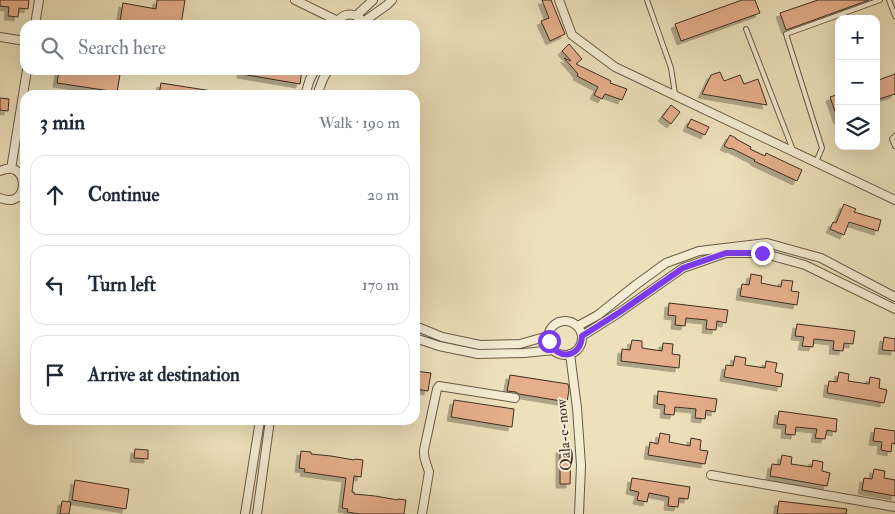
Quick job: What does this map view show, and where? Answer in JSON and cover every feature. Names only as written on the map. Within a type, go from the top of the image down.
[{"type":"street","points":[[36,20],[39,0]]},
{"type":"street","points":[[295,0],[332,20]]},
{"type":"street","points":[[356,16],[372,0]]},
{"type":"street","points":[[369,20],[392,0]]},
{"type":"street","points":[[559,0],[572,35],[616,67],[895,200]]},
{"type":"street","points":[[340,20],[346,15],[356,16],[361,20]]},
{"type":"street","points":[[0,37],[20,40]]},
{"type":"street","points":[[25,90],[27,75]]},
{"type":"street","points":[[307,90],[312,75]]},
{"type":"street","points":[[320,90],[325,75]]},
{"type":"street","points":[[11,169],[20,117]]},
{"type":"street","points":[[0,171],[11,169],[20,175]]},
{"type":"street","points":[[15,199],[20,194]]},
{"type":"street","points":[[1,200],[20,200]]},
{"type":"street","points":[[578,326],[598,315],[666,263],[699,251],[767,243],[821,258],[895,297]]},
{"type":"street","points":[[582,336],[683,268],[726,253],[762,253],[805,265],[895,309]]},
{"type":"street","points":[[562,321],[573,322],[578,326],[581,331],[582,342],[576,351],[565,355],[559,354],[554,350],[548,336],[553,326],[562,321]]},
{"type":"street","points":[[420,328],[442,337],[480,344],[520,344],[548,336]]},
{"type":"street","points":[[420,340],[439,346],[478,354],[554,350]]},
{"type":"street","name":"Qala-e-now","points":[[570,354],[577,408],[581,465],[579,514]]},
{"type":"street","points":[[422,514],[429,472],[424,458],[424,450],[436,389],[439,386],[515,398]]},
{"type":"street","points":[[245,514],[259,425]]},
{"type":"street","points":[[257,514],[269,425]]},
{"type":"street","points":[[710,475],[895,507]]},
{"type":"lane","points":[[648,0],[671,68],[676,96]]},
{"type":"lane","points":[[816,162],[822,148],[786,34],[880,0]]},
{"type":"lane","points":[[889,0],[895,16]]},
{"type":"lane","points":[[746,29],[794,152]]},
{"type":"lane","points":[[895,136],[892,139],[895,146]]},
{"type":"building","points":[[0,0],[29,0],[28,9],[19,8],[18,17],[8,16],[9,7],[0,6]]},
{"type":"building","points":[[157,0],[185,0],[182,20],[120,20],[123,3],[156,9]]},
{"type":"building","points":[[542,0],[551,0],[565,34],[550,41],[541,21],[549,18]]},
{"type":"building","points":[[742,0],[755,0],[760,13],[681,41],[675,24]]},
{"type":"building","points":[[818,0],[869,0],[786,30],[780,13]]},
{"type":"building","points":[[569,44],[582,59],[576,64],[611,81],[610,83],[627,89],[622,100],[605,94],[602,99],[594,95],[598,87],[577,76],[578,74],[564,58],[571,61],[562,51]]},
{"type":"building","points":[[720,72],[724,81],[740,75],[744,84],[758,79],[767,105],[702,94],[711,75]]},
{"type":"building","points":[[895,74],[895,94],[880,99],[880,80]]},
{"type":"building","points":[[58,75],[120,75],[117,90],[104,90],[57,83]]},
{"type":"building","points":[[247,75],[301,75],[300,84]]},
{"type":"building","points":[[161,83],[206,90],[160,90]]},
{"type":"building","points":[[835,95],[835,111],[830,97]]},
{"type":"building","points":[[0,98],[9,99],[8,111],[0,110]]},
{"type":"building","points":[[671,105],[680,112],[671,124],[662,117]]},
{"type":"building","points":[[691,119],[709,127],[705,135],[687,127]]},
{"type":"building","points":[[730,135],[751,147],[750,149],[765,156],[766,153],[802,170],[797,181],[724,146]]},
{"type":"building","points":[[844,204],[856,209],[854,212],[881,220],[878,231],[849,222],[844,235],[830,229],[833,222],[836,223]]},
{"type":"building","points":[[751,274],[762,276],[761,283],[781,287],[782,280],[793,281],[791,291],[799,292],[797,305],[740,296],[742,284],[749,285]]},
{"type":"building","points":[[669,303],[728,310],[726,323],[717,321],[716,330],[706,329],[707,320],[686,318],[685,326],[675,325],[676,316],[668,315]]},
{"type":"building","points":[[797,324],[855,331],[853,344],[844,343],[843,351],[833,350],[834,341],[814,339],[813,347],[802,346],[804,337],[795,336]]},
{"type":"building","points":[[884,337],[895,339],[895,351],[882,350]]},
{"type":"building","points":[[632,340],[642,341],[642,348],[662,351],[663,343],[673,344],[672,354],[680,355],[679,368],[621,361],[622,349],[630,350]]},
{"type":"building","points":[[735,356],[746,358],[745,365],[765,368],[766,361],[777,363],[775,372],[783,374],[781,387],[724,377],[726,365],[733,366]]},
{"type":"building","points":[[420,372],[431,373],[428,391],[420,390]]},
{"type":"building","points":[[839,372],[849,374],[848,381],[869,384],[870,377],[880,379],[879,388],[887,390],[884,403],[827,393],[829,381],[837,382]]},
{"type":"building","points":[[510,375],[568,384],[567,402],[507,391]]},
{"type":"building","points":[[658,391],[717,399],[715,412],[706,410],[705,419],[695,418],[696,409],[675,407],[674,415],[664,414],[665,405],[657,404]]},
{"type":"building","points":[[454,400],[514,409],[512,427],[451,417]]},
{"type":"building","points":[[779,411],[837,419],[836,432],[827,430],[825,439],[815,438],[817,429],[796,427],[795,435],[785,434],[786,425],[777,424]]},
{"type":"building","points":[[875,428],[895,431],[895,444],[892,443],[891,452],[881,450],[882,442],[873,441]]},
{"type":"building","points":[[660,433],[670,435],[669,442],[690,446],[691,438],[701,440],[700,450],[708,451],[705,464],[648,455],[650,442],[658,444]]},
{"type":"building","points":[[135,449],[148,450],[148,459],[134,458]]},
{"type":"building","points":[[560,449],[571,449],[570,484],[560,484]]},
{"type":"building","points":[[301,451],[311,452],[311,454],[363,460],[361,477],[354,476],[352,492],[354,494],[406,500],[404,514],[360,514],[347,512],[348,509],[342,508],[346,478],[304,472],[305,469],[299,468]]},
{"type":"building","points":[[782,455],[792,457],[791,464],[812,467],[813,460],[823,462],[822,471],[830,473],[827,486],[770,476],[772,464],[780,465]]},
{"type":"building","points":[[874,469],[885,471],[884,478],[895,480],[895,496],[862,490],[864,478],[872,479]]},
{"type":"building","points":[[632,478],[690,487],[688,499],[679,498],[678,507],[668,506],[669,497],[649,493],[647,502],[637,500],[639,492],[630,490]]},
{"type":"building","points":[[75,480],[129,489],[126,509],[72,500]]},
{"type":"building","points":[[62,501],[71,502],[69,514],[60,514]]},
{"type":"building","points":[[779,501],[847,509],[846,514],[777,514]]},
{"type":"route","points":[[549,341],[554,350],[559,354],[570,354],[580,347],[582,336],[683,268],[726,253],[762,253]]}]
